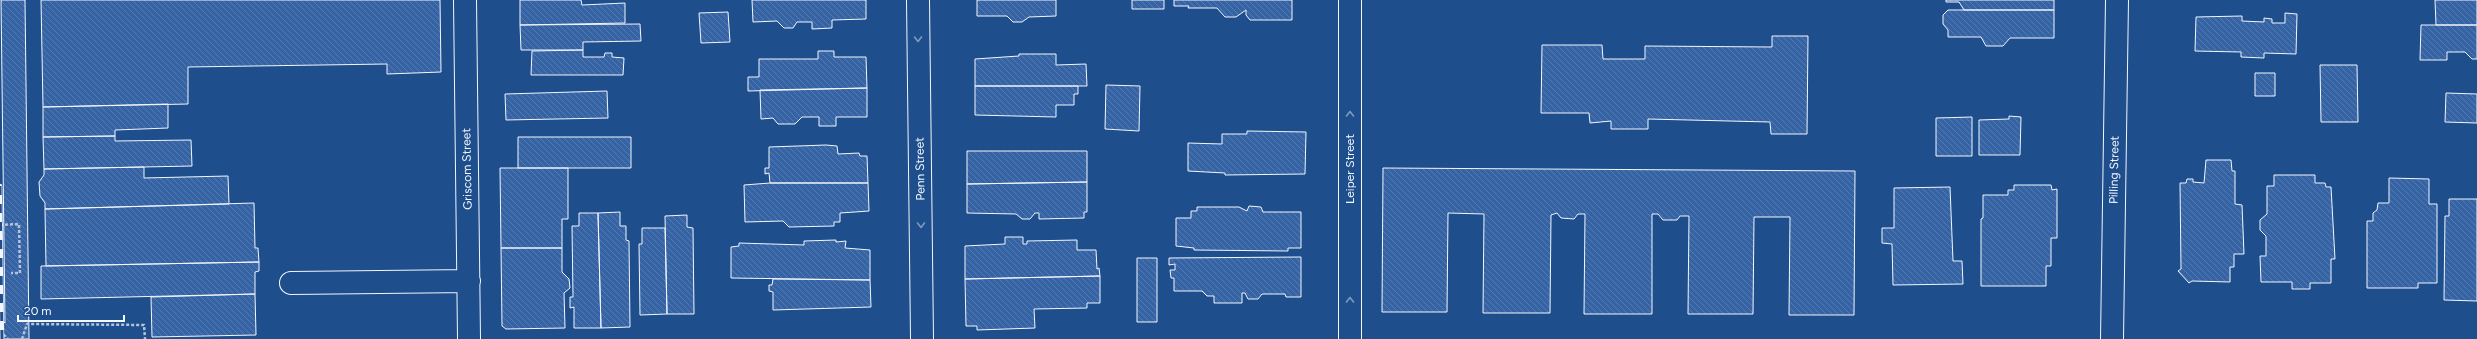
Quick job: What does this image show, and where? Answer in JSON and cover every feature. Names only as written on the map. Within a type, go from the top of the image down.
[{"type":"street","name":"Griscom Street","points":[[465,0],[470,339]]},
{"type":"street","name":"Penn Street","points":[[918,0],[922,339]]},
{"type":"street","name":"Leiper Street","points":[[1350,0],[1350,339]]},
{"type":"street","name":"Pilling Street","points":[[2112,339],[2117,0]]},
{"type":"street","points":[[291,283],[469,281]]},
{"type":"path","points":[[0,225],[19,224],[20,273],[11,273]]},
{"type":"path","points":[[22,339],[27,324],[144,325],[145,339]]},
{"type":"path","points":[[0,331],[8,339]]},
{"type":"building","points":[[1,0],[25,0],[29,339],[0,339],[0,318],[5,323]]},
{"type":"building","points":[[41,0],[440,0],[441,72],[387,74],[387,64],[188,67],[188,104],[43,107]]},
{"type":"building","points":[[520,0],[581,0],[582,5],[625,3],[625,23],[520,25]]},
{"type":"building","points":[[752,0],[866,0],[866,19],[832,20],[832,28],[812,29],[812,22],[797,22],[793,28],[784,28],[777,21],[753,22]]},
{"type":"building","points":[[977,0],[1056,0],[1056,16],[1029,17],[1022,22],[1013,22],[1007,16],[977,16]]},
{"type":"building","points":[[1132,0],[1164,0],[1164,9],[1132,9]]},
{"type":"building","points":[[1174,0],[1292,0],[1292,20],[1250,20],[1246,15],[1246,10],[1236,17],[1225,17],[1217,8],[1188,8],[1189,6],[1174,6]]},
{"type":"building","points":[[1946,0],[2054,0],[2054,10],[1964,10],[1959,2],[1946,2]]},
{"type":"building","points":[[2435,0],[2477,0],[2477,25],[2436,25]]},
{"type":"building","points":[[1948,10],[2054,10],[2054,38],[2010,38],[2003,46],[1986,46],[1981,37],[1948,37],[1948,30],[1943,24],[1943,15]]},
{"type":"building","points":[[728,12],[730,42],[701,43],[699,13]]},
{"type":"building","points":[[2285,13],[2297,14],[2296,54],[2264,53],[2264,58],[2241,57],[2241,52],[2195,51],[2196,17],[2242,16],[2242,21],[2264,22],[2264,18],[2272,19],[2272,23],[2285,23]]},
{"type":"building","points":[[640,24],[641,41],[583,42],[583,50],[521,50],[520,25]]},
{"type":"building","points":[[2421,25],[2477,25],[2477,59],[2472,59],[2465,52],[2447,52],[2447,60],[2420,60]]},
{"type":"building","points":[[1772,36],[1808,36],[1807,134],[1771,134],[1770,122],[1648,119],[1648,129],[1611,129],[1611,121],[1590,123],[1589,113],[1541,113],[1542,45],[1602,45],[1603,59],[1645,59],[1645,46],[1772,47]]},
{"type":"building","points":[[583,50],[583,57],[604,57],[605,53],[612,53],[612,57],[624,58],[623,75],[531,75],[532,51]]},
{"type":"building","points":[[818,51],[834,51],[834,57],[866,57],[867,88],[748,91],[748,77],[759,77],[759,59],[818,59]]},
{"type":"building","points":[[1019,54],[1056,54],[1056,65],[1086,64],[1087,86],[975,86],[975,59],[1019,56]]},
{"type":"building","points":[[2320,65],[2357,65],[2358,122],[2321,122]]},
{"type":"building","points":[[2255,73],[2275,73],[2275,96],[2255,96]]},
{"type":"building","points":[[1106,85],[1140,86],[1139,131],[1105,129]]},
{"type":"building","points":[[975,86],[1078,86],[1078,94],[1074,94],[1074,105],[1056,105],[1056,117],[975,115]]},
{"type":"building","points":[[867,88],[867,117],[836,117],[836,126],[819,126],[819,117],[802,117],[795,124],[778,124],[773,118],[761,119],[760,90]]},
{"type":"building","points":[[607,91],[608,118],[506,120],[505,94]]},
{"type":"building","points":[[2446,93],[2477,94],[2477,123],[2445,122]]},
{"type":"building","points":[[168,104],[168,128],[115,130],[115,136],[43,137],[43,107]]},
{"type":"building","points":[[2009,116],[2021,117],[2020,155],[1979,155],[1979,120],[2009,119]]},
{"type":"building","points":[[1972,117],[1972,156],[1936,156],[1936,118]]},
{"type":"building","points":[[1247,131],[1306,132],[1305,174],[1225,175],[1225,173],[1188,171],[1188,143],[1222,144],[1222,134],[1247,134]]},
{"type":"building","points":[[115,136],[115,141],[191,140],[192,166],[44,169],[43,137]]},
{"type":"building","points":[[518,137],[631,137],[631,168],[518,168]]},
{"type":"building","points":[[837,146],[838,154],[859,153],[860,156],[867,156],[868,183],[770,183],[769,173],[765,174],[765,168],[769,168],[769,147]]},
{"type":"building","points":[[967,151],[1087,151],[1087,182],[967,184]]},
{"type":"building","points":[[2206,160],[2231,160],[2232,171],[2235,171],[2235,204],[2242,205],[2244,254],[2234,254],[2234,267],[2230,267],[2230,282],[2192,281],[2189,283],[2178,271],[2181,269],[2180,183],[2186,183],[2187,179],[2193,179],[2193,182],[2204,183]]},
{"type":"building","points":[[144,167],[144,178],[228,176],[229,204],[45,209],[45,203],[40,196],[39,182],[44,175],[44,169]]},
{"type":"building","points":[[500,168],[568,168],[568,219],[562,219],[562,248],[501,248]]},
{"type":"building","points":[[1383,168],[1855,171],[1854,315],[1789,315],[1790,217],[1754,217],[1753,314],[1688,314],[1689,216],[1680,216],[1677,220],[1663,220],[1658,214],[1652,214],[1652,314],[1584,314],[1585,214],[1578,214],[1574,219],[1561,218],[1557,213],[1551,215],[1550,313],[1483,313],[1484,214],[1448,213],[1447,312],[1382,312]]},
{"type":"building","points":[[2274,175],[2315,175],[2315,183],[2325,183],[2326,187],[2331,187],[2335,259],[2331,259],[2331,283],[2310,283],[2310,289],[2292,289],[2292,282],[2261,282],[2260,256],[2266,256],[2266,236],[2260,230],[2260,220],[2267,214],[2267,186],[2274,186]]},
{"type":"building","points":[[2389,178],[2429,179],[2429,204],[2437,204],[2437,283],[2418,283],[2418,288],[2367,288],[2367,221],[2373,221],[2373,213],[2377,210],[2378,203],[2389,203]]},
{"type":"building","points":[[1087,182],[1087,212],[1084,212],[1084,218],[1039,219],[1039,213],[1035,213],[1030,219],[1022,219],[1016,214],[967,213],[967,184]]},
{"type":"building","points":[[770,183],[868,183],[869,211],[840,213],[840,222],[834,222],[834,226],[789,227],[783,221],[745,222],[744,185]]},
{"type":"building","points":[[2014,185],[2051,185],[2052,190],[2057,189],[2057,238],[2051,238],[2051,266],[2046,266],[2046,286],[1981,286],[1981,219],[1983,218],[1983,195],[2008,195],[2008,190],[2014,190]]},
{"type":"building","points":[[1950,187],[1953,261],[1962,261],[1963,284],[1893,285],[1892,244],[1882,243],[1882,228],[1894,228],[1894,188]]},
{"type":"building","points":[[2449,199],[2477,199],[2477,301],[2444,300],[2445,216],[2449,216]]},
{"type":"building","points":[[254,203],[255,248],[258,248],[259,262],[46,266],[45,209]]},
{"type":"building","points":[[1249,206],[1261,207],[1263,212],[1301,212],[1301,248],[1288,248],[1288,251],[1194,250],[1194,248],[1176,246],[1176,218],[1191,218],[1191,211],[1197,211],[1197,207],[1239,207],[1247,211]]},
{"type":"building","points":[[620,212],[620,226],[626,226],[626,240],[629,241],[630,327],[601,328],[598,213]]},
{"type":"building","points":[[579,213],[598,213],[601,328],[574,328],[574,307],[570,308],[570,297],[573,297],[572,226],[579,226]]},
{"type":"building","points":[[687,215],[687,227],[693,228],[694,314],[667,314],[665,216]]},
{"type":"building","points":[[642,228],[665,228],[667,314],[640,315],[639,244],[642,244]]},
{"type":"building","points":[[1005,237],[1023,237],[1023,244],[1027,244],[1027,241],[1077,240],[1077,250],[1096,250],[1097,269],[1099,268],[1100,276],[965,279],[965,246],[1005,244]]},
{"type":"building","points":[[836,240],[836,242],[846,241],[845,248],[870,250],[870,280],[731,278],[731,247],[739,246],[739,243],[804,245],[804,241]]},
{"type":"building","points":[[501,248],[562,248],[562,272],[569,279],[570,288],[564,293],[565,328],[506,329],[502,326]]},
{"type":"building","points":[[1301,257],[1301,297],[1286,297],[1285,294],[1262,294],[1258,299],[1248,299],[1245,293],[1242,293],[1242,303],[1214,303],[1214,296],[1207,296],[1202,291],[1174,291],[1174,278],[1171,278],[1170,270],[1175,270],[1175,264],[1169,265],[1169,258]]},
{"type":"building","points":[[1137,258],[1157,258],[1157,322],[1137,322]]},
{"type":"building","points":[[259,262],[259,271],[255,272],[255,294],[41,299],[41,266]]},
{"type":"building","points":[[1100,276],[1100,303],[1087,303],[1087,308],[1034,309],[1035,328],[977,330],[977,326],[966,326],[965,279]]},
{"type":"building","points":[[773,279],[870,280],[871,307],[773,310],[773,292],[769,291],[769,285],[772,285]]},
{"type":"building","points":[[255,294],[256,335],[152,337],[151,297]]},
{"type":"railway","points":[[0,186],[2,339]]}]
